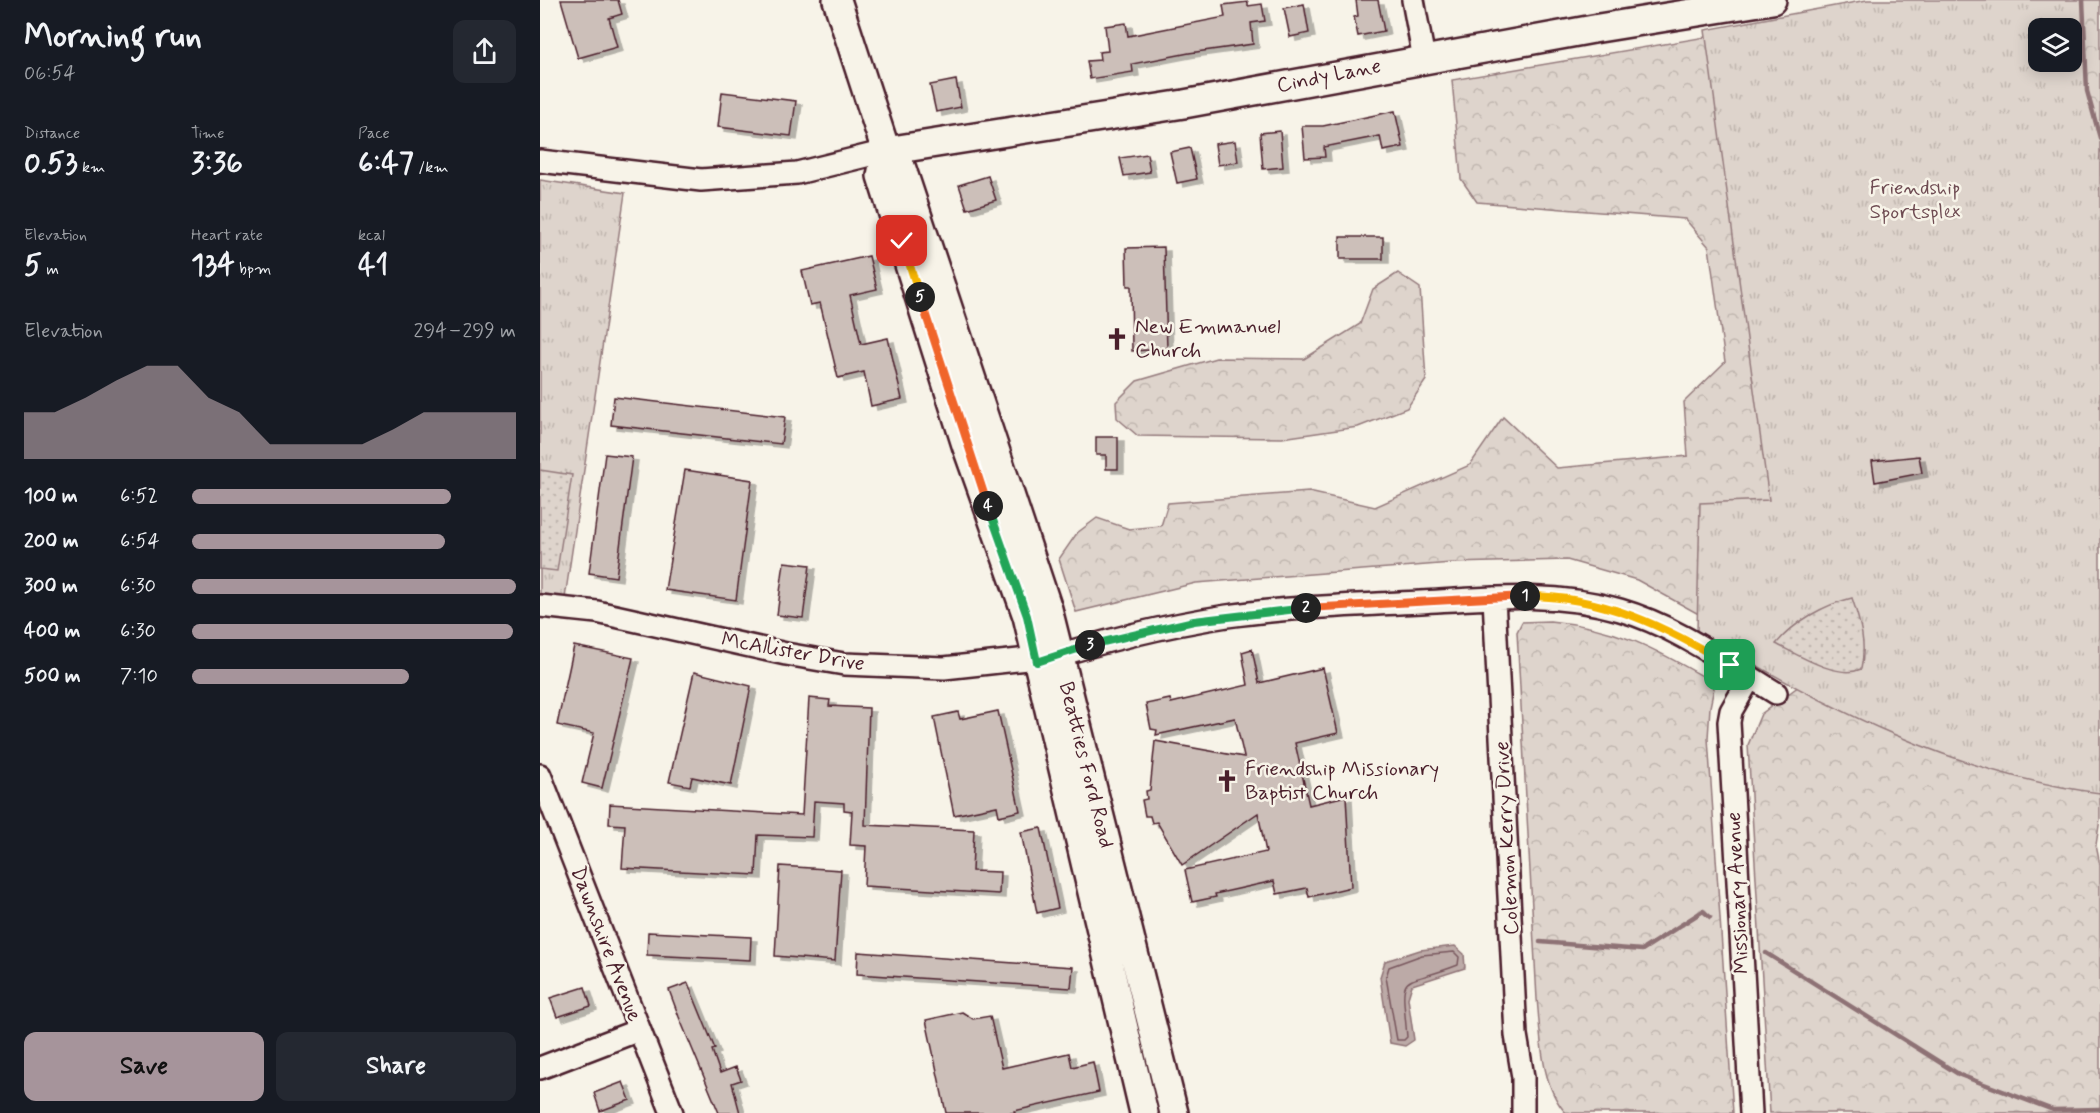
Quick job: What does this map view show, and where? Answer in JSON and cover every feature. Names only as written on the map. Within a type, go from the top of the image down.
[{"type":"main road","name":"Beatties Ford Road","points":[[837,0],[886,151],[881,176],[966,445],[1027,616],[1048,659],[1174,1113]]},
{"type":"main road","name":"Cindy Lane","points":[[886,151],[1184,104],[1424,58],[1772,0]]},
{"type":"main road","name":"Beatties Ford Road","points":[[1048,659],[1144,1113]]},
{"type":"street","points":[[1413,0],[1424,58]]},
{"type":"street","points":[[540,161],[677,179],[735,179],[797,173],[886,151]]},
{"type":"street","name":"McAllister Drive","points":[[540,606],[597,612],[786,654],[844,664],[935,668],[1048,659],[1100,642],[1229,616],[1286,610],[1549,596],[1622,610],[1670,630],[1776,693]]},
{"type":"street","name":"Colemon Kerry Drive","points":[[1494,598],[1516,1035],[1523,1077],[1523,1113]]},
{"type":"street","name":"Missionary Avenue","points":[[1750,678],[1731,711],[1729,722],[1751,1113]]},
{"type":"street","name":"Dawnshire Avenue","points":[[540,775],[672,1113]]},
{"type":"street","points":[[540,1068],[639,1030]]},
{"type":"street","name":"Colemon Kerry Drive","points":[[1523,1077],[1539,1113]]},
{"type":"green space","name":"Friendship Sportsplex","points":[[1867,0],[2083,0],[2087,91],[2100,138],[2100,793],[2046,784],[1993,770],[1891,733],[1792,685],[1697,631],[1700,503],[1769,500],[1705,30]]},
{"type":"green space","points":[[2075,0],[2100,0],[2100,176],[2080,72],[2082,18],[2076,18]]},
{"type":"green space","points":[[1729,33],[1812,460],[1713,622],[1637,580],[1567,560],[1452,563],[1196,583],[1076,612],[1059,559],[1077,533],[1097,518],[1129,529],[1161,526],[1168,503],[1309,492],[1375,507],[1470,465],[1503,417],[1557,468],[1688,456],[1684,402],[1725,362],[1709,247],[1685,219],[1477,202],[1461,179],[1452,80]]},
{"type":"green space","points":[[540,180],[625,193],[565,598],[540,596]]},
{"type":"green space","points":[[1398,273],[1420,288],[1426,380],[1407,408],[1358,427],[1282,438],[1138,436],[1117,418],[1116,402],[1137,381],[1216,358],[1304,359],[1360,324],[1373,289]]},
{"type":"green space","points":[[540,470],[572,475],[557,571],[540,569]]},
{"type":"green space","points":[[1852,598],[1863,642],[1861,669],[1841,671],[1829,669],[1776,644],[1801,621],[1831,605]]},
{"type":"green space","points":[[1550,621],[1595,628],[1634,641],[1711,681],[1714,688],[1708,738],[1733,1113],[1566,1113],[1557,1102],[1551,1089],[1543,1059],[1537,999],[1517,632],[1522,622]]},
{"type":"green space","points":[[1814,675],[2100,737],[2100,819],[2096,845],[2100,865],[2100,1113],[1770,1113],[1748,745],[1761,714]]},
{"type":"water","points":[[1455,946],[1464,954],[1465,968],[1412,985],[1408,998],[1414,1040],[1405,1046],[1390,1043],[1380,977],[1385,961],[1420,950]]},
{"type":"building","points":[[561,0],[618,0],[622,14],[609,18],[617,47],[578,58]]},
{"type":"building","points":[[1356,0],[1378,0],[1384,31],[1358,36],[1354,17],[1358,16]]},
{"type":"building","points":[[1248,2],[1248,6],[1262,4],[1265,21],[1251,23],[1253,44],[1132,64],[1133,72],[1090,79],[1087,61],[1100,60],[1099,52],[1108,51],[1105,26],[1126,23],[1128,36],[1225,17],[1223,5]]},
{"type":"building","points":[[1304,4],[1309,33],[1290,37],[1284,8]]},
{"type":"building","points":[[956,80],[961,107],[936,112],[930,85]]},
{"type":"building","points":[[722,92],[796,101],[791,136],[718,127]]},
{"type":"building","points":[[1395,111],[1403,147],[1383,151],[1380,136],[1324,147],[1325,157],[1305,158],[1302,126],[1323,126]]},
{"type":"building","points":[[1280,131],[1283,167],[1263,169],[1260,133]]},
{"type":"building","points":[[1235,141],[1238,162],[1218,165],[1215,144]]},
{"type":"building","points":[[1190,148],[1197,179],[1177,183],[1170,152]]},
{"type":"building","points":[[1147,154],[1150,172],[1124,176],[1120,158]]},
{"type":"building","points":[[988,176],[996,200],[967,209],[959,185]]},
{"type":"building","points":[[1340,237],[1383,237],[1383,259],[1340,259]]},
{"type":"building","points":[[1164,247],[1167,349],[1132,351],[1131,286],[1127,286],[1126,248]]},
{"type":"building","points":[[869,256],[877,289],[850,295],[861,344],[888,338],[902,399],[871,406],[864,372],[838,378],[820,303],[810,305],[802,271]]},
{"type":"building","points":[[614,397],[785,417],[781,444],[611,425]]},
{"type":"building","points":[[1096,437],[1118,437],[1118,469],[1106,469],[1106,455],[1096,455]]},
{"type":"building","points":[[605,454],[632,457],[616,577],[589,573]]},
{"type":"building","points":[[1919,456],[1922,473],[1875,482],[1872,461]]},
{"type":"building","points":[[685,470],[752,480],[736,600],[665,590]]},
{"type":"building","points":[[784,562],[810,565],[803,618],[777,615]]},
{"type":"building","points":[[574,646],[633,658],[602,788],[582,783],[594,733],[557,725]]},
{"type":"building","name":"Friendship Missionary Baptist Church","points":[[1252,649],[1259,683],[1323,668],[1338,733],[1295,743],[1309,805],[1346,796],[1351,887],[1309,897],[1307,888],[1277,894],[1274,881],[1215,894],[1216,897],[1192,902],[1185,870],[1266,852],[1258,813],[1182,865],[1157,822],[1152,823],[1150,816],[1145,816],[1142,800],[1147,799],[1146,791],[1150,790],[1155,741],[1244,757],[1235,718],[1156,735],[1157,730],[1151,729],[1146,704],[1170,699],[1171,703],[1248,685],[1242,652]]},
{"type":"building","points":[[694,672],[751,686],[731,785],[692,777],[690,786],[669,782]]},
{"type":"building","points":[[809,698],[830,700],[829,706],[869,708],[865,825],[974,830],[972,871],[1000,872],[999,894],[864,886],[866,846],[850,845],[852,811],[844,810],[844,803],[814,801],[812,837],[758,835],[756,875],[622,868],[625,825],[609,824],[610,804],[802,815]]},
{"type":"building","points":[[998,711],[1020,811],[999,816],[997,806],[954,815],[934,717],[958,712],[960,719]]},
{"type":"building","points":[[1041,828],[1058,908],[1037,913],[1021,832]]},
{"type":"building","points":[[780,866],[841,870],[835,961],[775,956]]},
{"type":"building","points":[[648,932],[751,937],[750,960],[647,955]]},
{"type":"building","points":[[858,952],[1073,967],[1071,988],[857,974]]},
{"type":"building","points":[[688,983],[715,1049],[712,1050],[720,1073],[736,1067],[741,1080],[732,1083],[740,1113],[719,1113],[679,1017],[669,990]]},
{"type":"building","points":[[585,987],[591,1006],[557,1017],[550,998]]},
{"type":"building","points":[[962,1012],[973,1019],[990,1016],[1002,1068],[1069,1053],[1072,1067],[1093,1062],[1099,1092],[1014,1111],[1015,1113],[946,1113],[926,1020]]},
{"type":"building","points":[[623,1082],[630,1100],[600,1111],[594,1093]]},
{"type":"waterway","points":[[2083,0],[2087,91],[2100,138]]},
{"type":"waterway","points":[[1540,942],[1642,950],[1703,911],[1710,917]]},
{"type":"waterway","points":[[1766,953],[1960,1075],[2053,1110],[2100,1109]]},
{"type":"place","name":"New Emmanuel Church","points":[[1117,339]]},
{"type":"place","name":"Friendship Missionary Baptist Church","points":[[1227,781]]},
{"type":"route","points":[[902,241],[966,445],[1027,616],[1037,662],[1100,642],[1194,621],[1275,610],[1549,596],[1622,610],[1670,630],[1730,665]]}]
